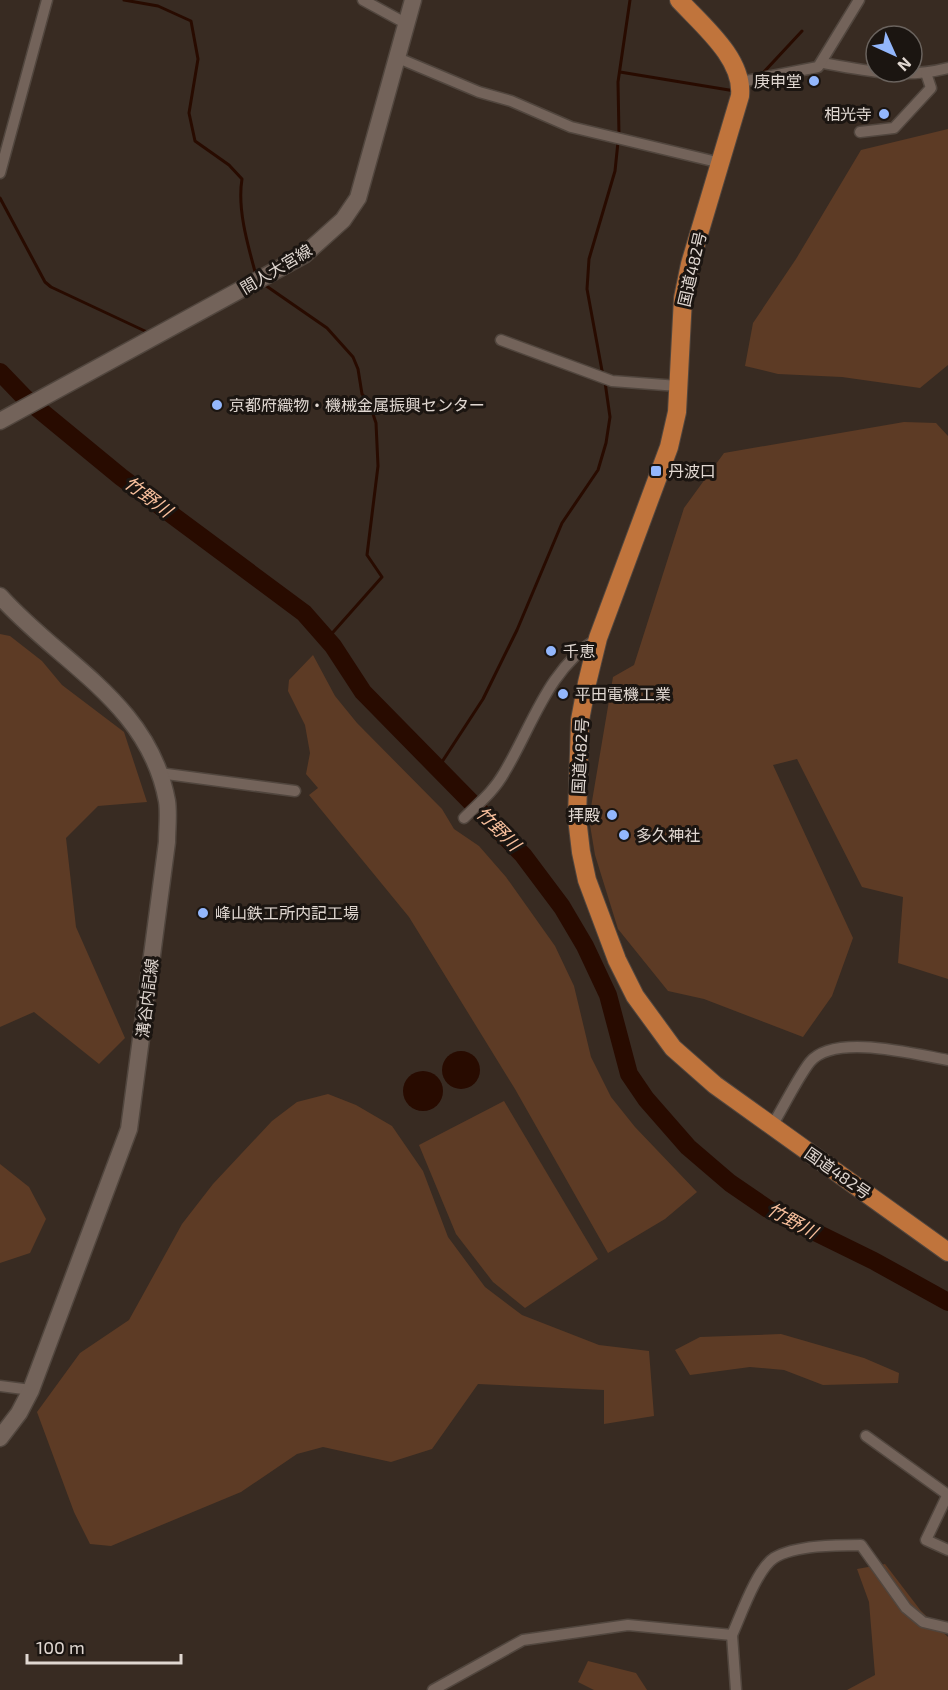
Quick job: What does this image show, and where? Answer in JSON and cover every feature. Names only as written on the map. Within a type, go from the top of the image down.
[{"type":"highway","points":[[679,0],[709,32],[734,66],[741,82]]},
{"type":"highway","name":"国道482号","points":[[741,82],[740,96],[683,297],[677,412],[669,447],[598,638],[580,720],[577,818],[588,880],[617,960],[636,996],[668,1041],[708,1079],[948,1252]]},
{"type":"main road","name":"間人大宮線","points":[[0,422],[304,255],[343,220],[358,198],[413,0]]},
{"type":"main road","name":"溝谷内記線","points":[[0,596],[7,613],[116,702],[137,728],[159,773],[167,802],[167,842],[129,1129],[31,1390],[19,1413],[0,1438]]},
{"type":"street","points":[[0,173],[47,0]]},
{"type":"street","points":[[363,0],[406,24]]},
{"type":"street","points":[[741,82],[818,67],[823,63],[859,0]]},
{"type":"street","points":[[398,58],[479,93],[511,101],[571,127],[721,163]]},
{"type":"street","points":[[823,63],[884,75],[926,73],[948,68]]},
{"type":"street","points":[[860,132],[894,128],[931,88],[926,73]]},
{"type":"street","points":[[501,340],[612,381],[678,386]]},
{"type":"street","points":[[464,818],[496,786],[542,696],[560,672],[587,645],[598,638]]},
{"type":"street","points":[[159,773],[295,791]]},
{"type":"street","points":[[772,1126],[810,1062],[822,1053],[857,1046],[948,1060]]},
{"type":"street","points":[[0,1386],[31,1390]]},
{"type":"street","points":[[866,1436],[948,1496],[926,1540],[948,1550]]},
{"type":"street","points":[[736,1690],[732,1635],[765,1568],[774,1558],[790,1551],[861,1545],[906,1608],[923,1622],[948,1628]]},
{"type":"street","points":[[433,1690],[523,1640],[628,1625],[732,1635]]},
{"type":"shaded area","points":[[948,129],[948,365],[920,388],[842,377],[778,374],[745,366],[753,323],[796,259],[861,150]]},
{"type":"shaded area","points":[[904,422],[936,423],[948,436],[948,979],[898,963],[903,897],[862,887],[797,759],[773,765],[853,938],[832,996],[803,1037],[704,999],[668,991],[618,929],[595,855],[589,819],[613,677],[634,665],[684,508],[724,453]]},
{"type":"shaded area","points":[[0,634],[10,636],[42,661],[62,685],[124,732],[147,802],[98,806],[66,838],[76,927],[125,1038],[99,1064],[34,1012],[0,1027]]},
{"type":"shaded area","points":[[313,655],[335,696],[357,723],[442,809],[454,829],[479,846],[506,877],[555,946],[574,986],[591,1057],[611,1097],[635,1127],[697,1192],[665,1219],[608,1253],[515,1089],[409,917],[309,795],[318,788],[306,774],[310,753],[305,725],[288,691],[289,680]]},
{"type":"shaded area","points":[[461,1051],[475,1056],[480,1070],[475,1084],[461,1089],[447,1084],[442,1070],[447,1056]]},
{"type":"shaded area","points":[[423,1071],[437,1077],[443,1091],[437,1105],[423,1111],[409,1105],[403,1091],[409,1077]]},
{"type":"shaded area","points":[[328,1094],[356,1105],[392,1126],[423,1171],[448,1237],[485,1287],[522,1315],[599,1345],[649,1351],[654,1416],[604,1424],[604,1390],[478,1384],[432,1449],[391,1462],[323,1447],[297,1454],[241,1492],[111,1546],[90,1544],[74,1512],[37,1412],[80,1353],[129,1320],[182,1224],[213,1184],[272,1121],[297,1102]]},
{"type":"shaded area","points":[[504,1101],[598,1259],[525,1308],[493,1282],[456,1234],[419,1145]]},
{"type":"shaded area","points":[[0,1164],[29,1187],[46,1219],[30,1253],[0,1263]]},
{"type":"shaded area","points":[[781,1334],[864,1358],[899,1373],[898,1383],[823,1385],[784,1370],[750,1367],[690,1375],[675,1350],[700,1337]]},
{"type":"shaded area","points":[[885,1564],[921,1611],[948,1637],[948,1690],[847,1690],[875,1675],[869,1602],[857,1569]]},
{"type":"shaded area","points":[[588,1661],[636,1673],[647,1690],[594,1690],[578,1682]]},
{"type":"waterway","points":[[124,0],[158,6],[191,21],[198,59],[189,113],[195,141],[229,165],[242,179],[242,215],[256,275]]},
{"type":"waterway","points":[[619,135],[618,82],[630,0]]},
{"type":"waterway","points":[[763,73],[802,31]]},
{"type":"waterway","points":[[620,72],[735,91]]},
{"type":"waterway","points":[[603,376],[587,289],[589,259],[615,171],[618,142]]},
{"type":"waterway","points":[[0,198],[45,282],[51,287],[147,332]]},
{"type":"waterway","points":[[262,283],[327,328],[353,357],[358,369],[362,394],[369,402],[376,423],[378,466],[367,555],[382,577],[327,639]]},
{"type":"waterway","name":"竹野川","points":[[0,372],[25,398],[121,477],[304,613],[333,646],[363,692],[523,855],[562,907],[585,946],[608,995],[629,1074],[646,1099],[688,1147],[730,1183],[768,1209],[874,1261],[948,1302]]},
{"type":"waterway","points":[[438,768],[483,699],[517,630],[562,523],[598,470],[606,443],[610,417],[605,382]]},
{"type":"place","name":"庚申堂","points":[[814,81]]},
{"type":"place","name":"相光寺","points":[[884,114]]},
{"type":"place","name":"京都府織物・機械金属振興センター","points":[[217,405]]},
{"type":"place","name":"丹波口","points":[[656,471]]},
{"type":"place","name":"千恵","points":[[551,651]]},
{"type":"place","name":"平田電機工業","points":[[563,694]]},
{"type":"place","name":"拝殿","points":[[612,815]]},
{"type":"place","name":"多久神社","points":[[624,835]]},
{"type":"place","name":"峰山鉄工所内記工場","points":[[203,913]]}]
